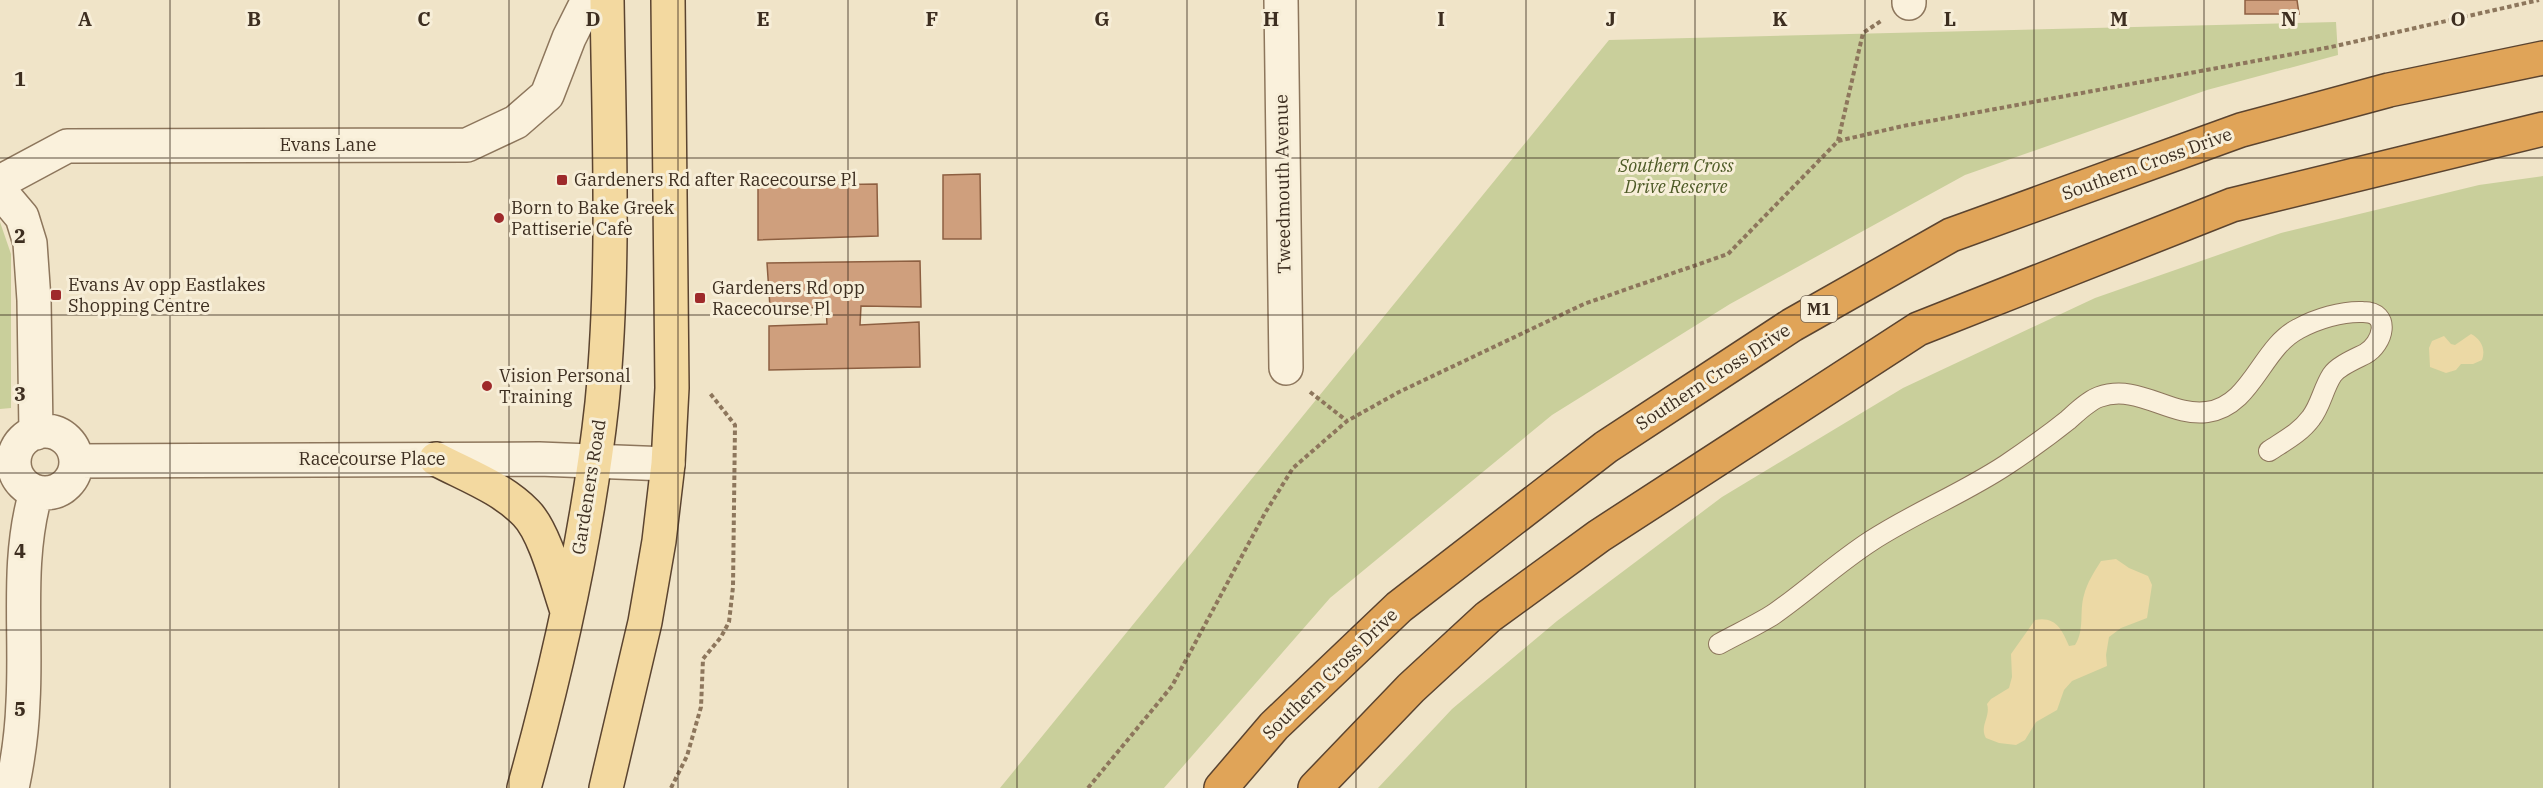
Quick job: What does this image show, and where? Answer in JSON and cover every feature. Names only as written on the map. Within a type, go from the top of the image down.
[{"type":"highway","name":"Southern Cross Drive","points":[[1221,788],[1274,726],[1399,607],[1606,447],[1792,325],[1951,234],[2241,130],[2389,90],[2543,58]]},
{"type":"highway","points":[[1315,788],[1411,688],[1488,617],[1599,536],[1918,329],[2232,205],[2543,129]]},
{"type":"main road","name":"Gardeners Road","points":[[524,788],[551,688],[587,515],[602,401],[609,294],[607,0]]},
{"type":"main road","points":[[606,788],[645,622],[659,541],[668,464],[672,388],[668,0]]},
{"type":"main road","points":[[435,459],[504,494],[528,515],[546,548],[567,613]]},
{"type":"street","name":"Evans Lane","points":[[0,182],[67,146],[467,145],[516,122],[547,95],[569,38],[588,0]]},
{"type":"street","name":"Tweedmouth Avenue","points":[[1281,0],[1286,368]]},
{"type":"street","points":[[0,191],[22,217],[30,243],[34,300],[36,432]]},
{"type":"street","points":[[36,432],[54,433],[63,437],[74,452],[75,471],[65,487],[56,492],[36,492],[20,482],[14,463],[15,453],[20,444],[36,432]]},
{"type":"street","name":"Racecourse Place","points":[[76,461],[435,459],[668,464]]},
{"type":"street","points":[[12,788],[18,759],[23,701],[24,552],[36,492]]},
{"type":"lane","points":[[1719,644],[1772,615],[1870,541],[1979,483],[2031,448],[2097,397],[2118,392],[2145,396],[2180,409],[2206,412],[2226,406],[2241,393],[2272,349],[2297,329],[2339,314],[2364,311],[2374,314],[2382,321],[2383,330],[2373,350],[2333,373],[2320,405],[2311,418],[2299,432],[2269,451]]},
{"type":"path","points":[[1838,141],[1903,126],[2331,47],[2539,0]]},
{"type":"path","points":[[1088,788],[1172,686],[1293,468],[1347,421],[1399,392],[1584,304],[1728,254],[1838,141],[1863,33],[1910,1]]},
{"type":"path","points":[[1286,368],[1314,395],[1347,421]]},
{"type":"path","points":[[671,788],[687,756],[701,707],[704,660],[729,622],[733,587],[735,426],[704,386]]},
{"type":"green space","name":"Southern Cross Drive Reserve","points":[[2336,22],[2338,55],[2207,90],[1965,175],[1730,304],[1552,415],[1330,598],[1164,788],[1000,788],[1609,40]]},
{"type":"green space","points":[[2543,176],[2543,788],[1378,788],[1452,709],[1557,621],[1722,497],[1903,388],[2095,298],[2281,233],[2479,185]]},
{"type":"green space","points":[[0,222],[11,254],[11,408],[0,409]]},
{"type":"sand","points":[[2471,334],[2482,345],[2482,360],[2473,364],[2461,364],[2456,370],[2446,373],[2430,367],[2429,348],[2432,341],[2444,336],[2455,345]]},
{"type":"sand","points":[[2116,559],[2129,568],[2148,576],[2152,585],[2147,618],[2121,628],[2109,637],[2107,666],[2072,681],[2064,690],[2057,710],[2036,722],[2025,740],[2016,745],[1999,743],[1986,738],[1984,729],[1988,713],[1987,704],[2009,688],[2012,677],[2011,654],[2035,620],[2053,622],[2061,630],[2069,646],[2075,645],[2080,633],[2083,601],[2089,582],[2101,561]]},
{"type":"building","points":[[2245,0],[2297,0],[2299,14],[2245,14]]},
{"type":"building","points":[[980,174],[981,239],[943,239],[943,175]]},
{"type":"building","points":[[877,184],[878,236],[758,240],[758,186]]},
{"type":"building","points":[[920,261],[921,307],[861,306],[860,325],[919,322],[920,367],[769,370],[769,326],[827,324],[826,308],[770,307],[767,263]]},
{"type":"place","name":"Gardeners Rd after Racecourse Pl","points":[[562,180]]},
{"type":"place","name":"Born to Bake Greek Pattiserie Cafe","points":[[499,218]]},
{"type":"place","name":"Evans Av opp Eastlakes Shopping Centre","points":[[56,295]]},
{"type":"place","name":"Gardeners Rd opp Racecourse Pl","points":[[700,298]]},
{"type":"place","name":"Vision Personal Training","points":[[487,386]]}]
